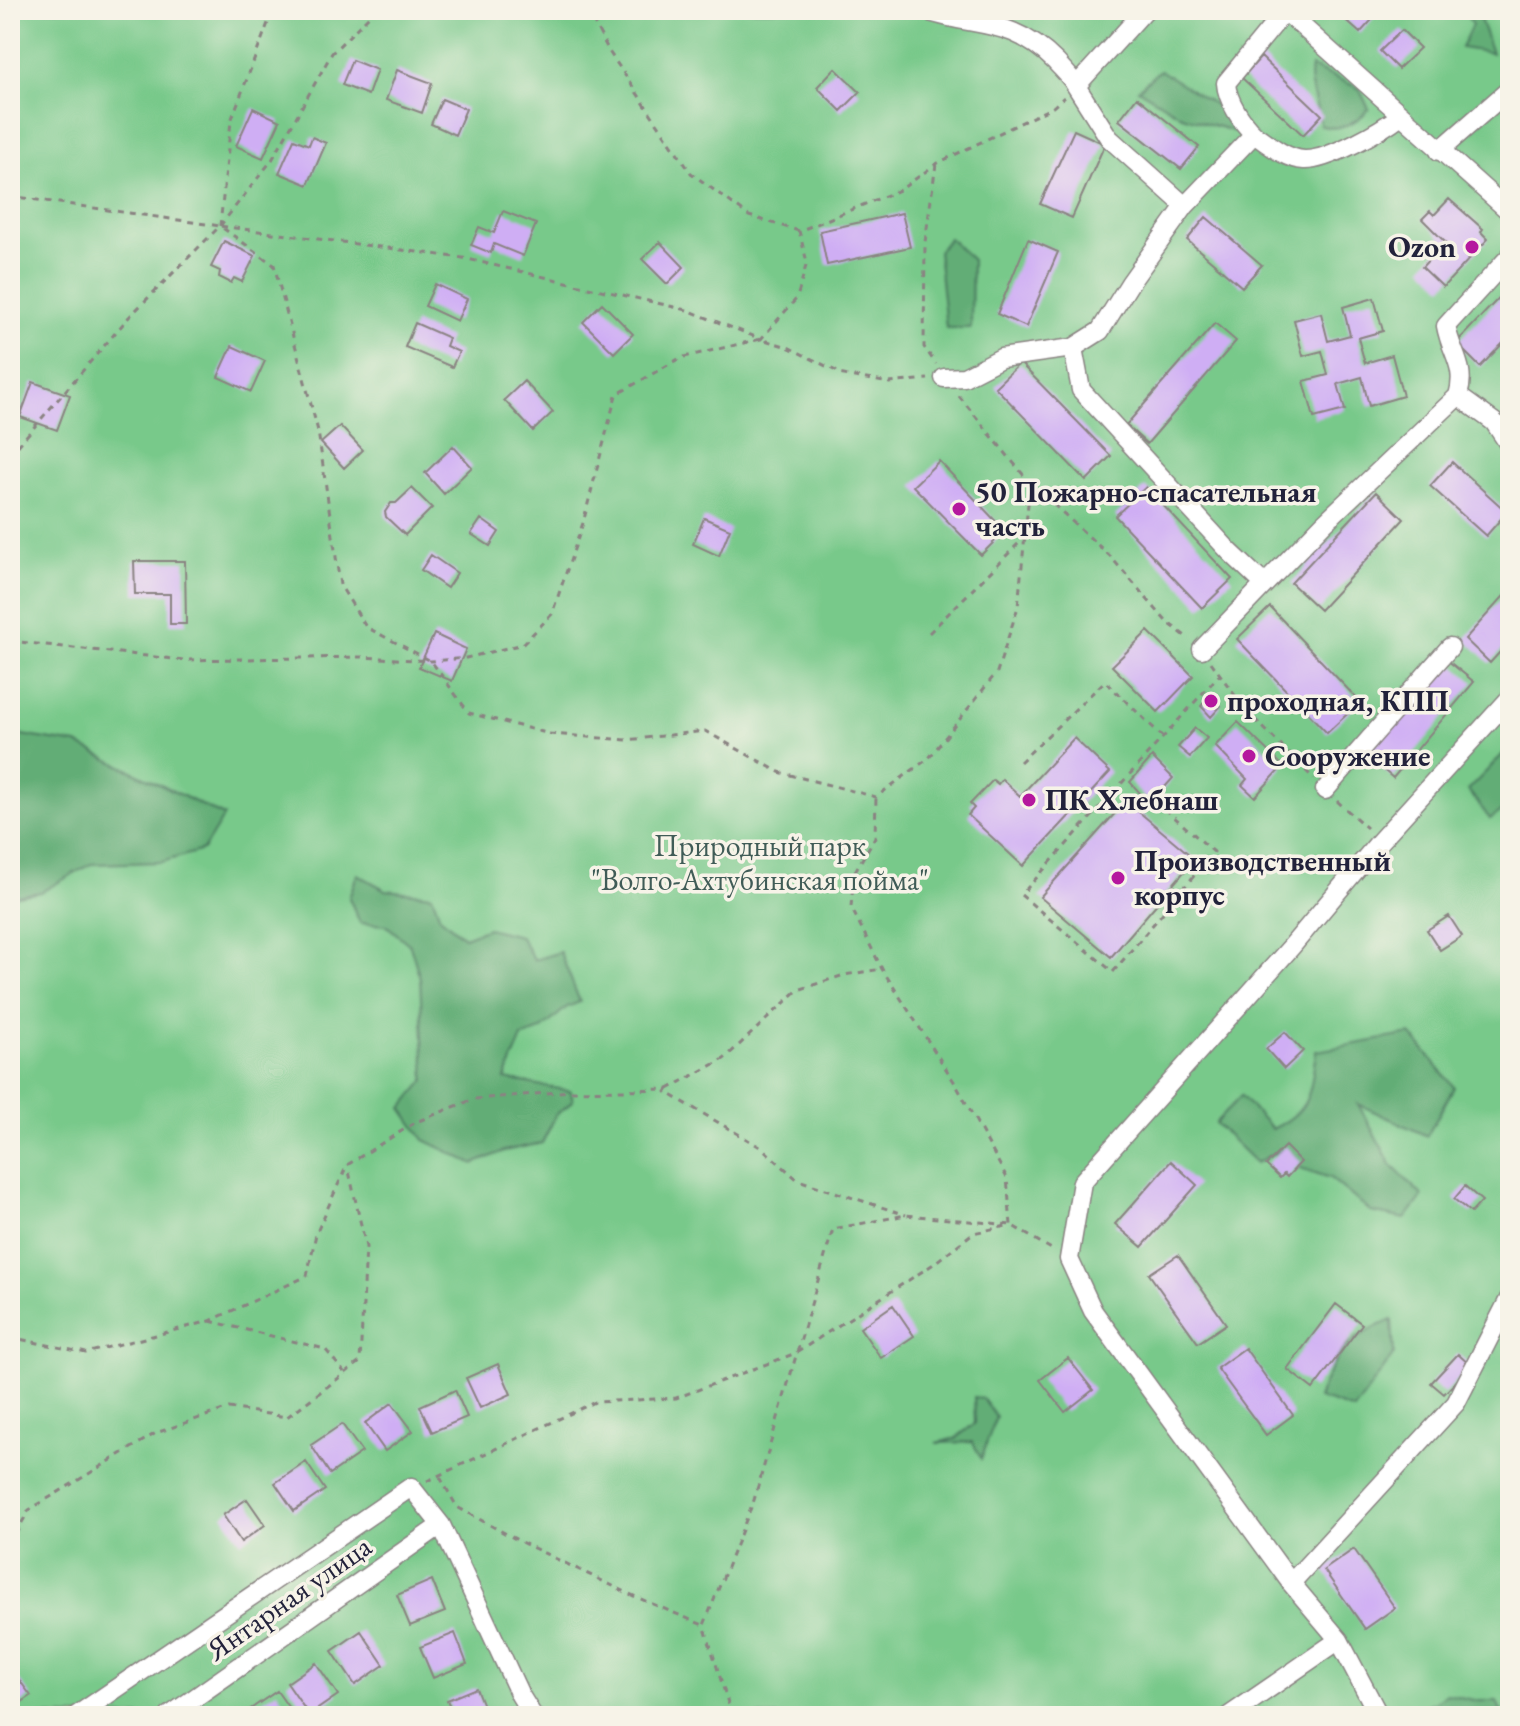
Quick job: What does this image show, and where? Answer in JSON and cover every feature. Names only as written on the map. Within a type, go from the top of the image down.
[{"type":"street","points":[[924,10],[1006,28],[1042,48],[1076,86],[1109,138],[1185,206]]},
{"type":"street","points":[[1076,86],[1145,10]]},
{"type":"street","points":[[1401,115],[1381,131],[1344,149],[1305,160],[1285,154],[1244,125],[1226,83],[1285,10],[1510,212]]},
{"type":"street","points":[[1439,151],[1510,89]]},
{"type":"street","points":[[944,378],[964,377],[1001,358],[1073,348],[1100,331],[1185,206],[1254,134]]},
{"type":"street","points":[[1202,649],[1334,513],[1458,396],[1461,372],[1448,340],[1446,326],[1510,256]]},
{"type":"street","points":[[1073,348],[1081,390],[1230,552],[1264,584]]},
{"type":"street","points":[[1458,396],[1494,422],[1510,446]]},
{"type":"street","points":[[1325,790],[1450,647]]},
{"type":"street","points":[[1379,1716],[1339,1640],[1291,1583],[1093,1311],[1069,1259],[1082,1182],[1292,946],[1380,841],[1510,698]]},
{"type":"street","points":[[1291,1583],[1456,1403],[1510,1297]]},
{"type":"street","points":[[76,1716],[411,1487],[441,1525],[520,1695],[533,1716]]},
{"type":"street","name":"Янтарная улица","points":[[169,1716],[441,1525]]},
{"type":"street","points":[[1229,1716],[1339,1640]]},
{"type":"path","points":[[220,226],[231,121],[273,10]]},
{"type":"path","points":[[11,452],[129,317],[220,226],[272,160],[332,53],[375,10]]},
{"type":"path","points":[[587,10],[610,53],[691,173],[749,216],[799,231],[900,190],[936,164],[1053,107],[1076,86]]},
{"type":"path","points":[[936,164],[925,242],[924,347],[944,378],[1030,483],[1110,556],[1166,621],[1202,649],[1244,708],[1380,841]]},
{"type":"path","points":[[10,196],[463,258],[687,310],[788,347],[838,374],[889,383],[944,378]]},
{"type":"path","points":[[220,226],[274,265],[318,431],[340,585],[366,627],[431,661],[469,713],[550,734],[627,740],[705,731],[779,772],[876,797]]},
{"type":"path","points":[[10,641],[183,660],[362,657],[431,661],[466,658],[523,644],[552,614],[583,523],[616,395],[680,358],[761,339],[797,298],[807,262],[799,231]]},
{"type":"path","points":[[876,797],[929,758],[997,672],[1018,607],[1030,483]]},
{"type":"path","points":[[929,633],[1024,538]]},
{"type":"path","points":[[1165,809],[1214,852],[1113,972],[1021,895],[1220,674]]},
{"type":"path","points":[[1020,762],[1105,681],[1163,737]]},
{"type":"path","points":[[876,797],[875,837],[854,873],[851,907],[882,969],[955,1083],[1007,1178],[1011,1225]]},
{"type":"path","points":[[10,1337],[86,1353],[210,1321],[307,1276],[316,1234],[347,1165],[416,1122],[474,1099],[571,1091],[668,1089],[724,1059],[798,990],[844,975],[882,969]]},
{"type":"path","points":[[668,1089],[666,1092],[762,1148],[798,1180],[906,1215],[1011,1225],[1069,1259]]},
{"type":"path","points":[[10,1544],[29,1510],[156,1433],[229,1408],[287,1417],[360,1362],[366,1247],[347,1165]]},
{"type":"path","points":[[732,1716],[704,1625],[754,1500],[833,1229],[906,1215]]},
{"type":"path","points":[[704,1625],[636,1597],[521,1542],[457,1507],[440,1477],[496,1447],[595,1402],[676,1398],[796,1353],[932,1265],[973,1233],[1011,1225]]},
{"type":"path","points":[[210,1321],[325,1349],[345,1373]]},
{"type":"green space","name":"Природный парк \"Волго-Ахтубинская пойма\"","points":[[10,10],[1510,10],[1510,1716],[10,1716]]},
{"type":"green space","points":[[1464,10],[1477,10],[1492,53],[1461,48],[1472,25]]},
{"type":"green space","points":[[1311,67],[1359,88],[1369,109],[1347,125],[1334,128],[1320,125],[1310,82]]},
{"type":"green space","points":[[1160,70],[1231,115],[1233,131],[1182,116],[1138,89]]},
{"type":"green space","points":[[949,238],[972,260],[971,328],[946,328],[938,251]]},
{"type":"green space","points":[[10,733],[77,744],[224,816],[203,850],[162,862],[91,864],[41,892],[10,897]]},
{"type":"green space","points":[[1510,747],[1510,804],[1490,819],[1468,790]]},
{"type":"green space","points":[[357,874],[386,890],[432,895],[440,917],[464,937],[488,928],[520,936],[534,960],[560,952],[580,1002],[567,1007],[541,1030],[522,1037],[505,1079],[571,1091],[573,1101],[556,1115],[542,1143],[504,1151],[474,1164],[424,1140],[402,1108],[425,1080],[420,978],[410,945],[386,925],[360,923],[349,898]]},
{"type":"green space","points":[[1411,1034],[1454,1087],[1427,1136],[1358,1104],[1392,1166],[1423,1196],[1405,1219],[1371,1212],[1330,1178],[1300,1168],[1283,1149],[1256,1163],[1215,1123],[1241,1096],[1272,1129],[1302,1107],[1310,1089],[1316,1051]]},
{"type":"green space","points":[[1392,1320],[1394,1354],[1354,1410],[1318,1398],[1344,1349],[1363,1334]]},
{"type":"green space","points":[[974,1397],[983,1399],[996,1417],[981,1459],[973,1442],[936,1443],[956,1438],[975,1423]]},
{"type":"green space","points":[[1447,1694],[1478,1701],[1497,1701],[1503,1716],[1408,1716]]},
{"type":"building","points":[[1350,10],[1381,10],[1360,33],[1343,18]]},
{"type":"building","points":[[1402,30],[1420,48],[1398,69],[1380,51]]},
{"type":"building","points":[[1261,57],[1322,115],[1303,135],[1242,78]]},
{"type":"building","points":[[352,60],[377,70],[368,95],[342,85]]},
{"type":"building","points":[[835,68],[860,92],[841,111],[817,87]]},
{"type":"building","points":[[397,70],[432,83],[422,113],[386,100]]},
{"type":"building","points":[[1137,97],[1199,147],[1181,169],[1119,120]]},
{"type":"building","points":[[442,99],[466,109],[455,135],[431,124]]},
{"type":"building","points":[[253,108],[280,121],[263,158],[236,146]]},
{"type":"building","points":[[1074,130],[1105,144],[1072,218],[1040,204]]},
{"type":"building","points":[[312,137],[326,143],[308,185],[279,173],[294,139],[309,145]]},
{"type":"building","points":[[1449,199],[1483,229],[1481,232],[1488,239],[1443,287],[1422,267],[1445,242],[1422,219],[1430,211],[1434,215]]},
{"type":"building","points":[[503,211],[536,224],[523,256],[494,244],[491,253],[471,245],[479,227],[494,233]]},
{"type":"building","points":[[902,213],[910,247],[827,265],[820,231]]},
{"type":"building","points":[[1206,217],[1262,265],[1242,287],[1187,240]]},
{"type":"building","points":[[1028,239],[1058,252],[1026,327],[997,314]]},
{"type":"building","points":[[224,241],[255,256],[242,282],[234,278],[231,283],[219,277],[220,271],[211,267]]},
{"type":"building","points":[[660,242],[684,267],[667,284],[642,259]]},
{"type":"building","points":[[435,284],[467,299],[457,321],[425,306]]},
{"type":"building","points":[[1510,286],[1510,336],[1480,367],[1456,343]]},
{"type":"building","points":[[1374,298],[1383,331],[1358,338],[1365,363],[1392,355],[1403,396],[1369,406],[1362,377],[1338,384],[1345,410],[1314,418],[1304,381],[1328,375],[1322,351],[1303,356],[1294,320],[1321,313],[1328,341],[1350,335],[1343,307]]},
{"type":"building","points":[[602,303],[633,334],[614,353],[583,322]]},
{"type":"building","points":[[415,323],[449,338],[446,346],[459,352],[452,367],[405,347]]},
{"type":"building","points":[[1215,323],[1236,341],[1147,444],[1126,425]]},
{"type":"building","points":[[232,346],[265,361],[251,392],[218,377]]},
{"type":"building","points":[[1020,363],[1111,456],[1086,481],[995,387]]},
{"type":"building","points":[[524,381],[553,412],[533,431],[504,400]]},
{"type":"building","points":[[33,382],[70,395],[57,430],[20,417]]},
{"type":"building","points":[[340,426],[363,450],[344,468],[321,443]]},
{"type":"building","points":[[453,446],[472,467],[444,494],[425,473]]},
{"type":"building","name":"50 Пожарно-спасательная часть","points":[[939,461],[1005,531],[981,555],[913,486]]},
{"type":"building","points":[[1452,462],[1507,512],[1486,536],[1430,486]]},
{"type":"building","points":[[1146,487],[1232,579],[1202,608],[1115,516]]},
{"type":"building","points":[[412,488],[432,508],[405,535],[386,517],[385,512],[391,503],[396,503]]},
{"type":"building","points":[[1376,492],[1404,519],[1320,610],[1291,583]]},
{"type":"building","points":[[704,518],[730,529],[719,556],[693,544]]},
{"type":"building","points":[[481,519],[499,532],[490,546],[471,534]]},
{"type":"building","points":[[431,555],[457,573],[447,588],[421,570]]},
{"type":"building","points":[[134,561],[185,561],[186,624],[170,624],[170,594],[135,594]]},
{"type":"building","points":[[1510,589],[1510,641],[1490,663],[1465,639]]},
{"type":"building","points":[[1270,607],[1360,702],[1327,733],[1237,639]]},
{"type":"building","points":[[1148,631],[1193,676],[1158,712],[1112,666]]},
{"type":"building","points":[[434,634],[466,649],[452,681],[419,667]]},
{"type":"building","points":[[1447,660],[1474,682],[1393,778],[1366,755]]},
{"type":"building","name":"проходная, КПП","points":[[1211,695],[1221,706],[1211,717],[1201,706]]},
{"type":"building","name":"Сооружение","points":[[1238,722],[1283,766],[1255,797],[1242,785],[1247,779],[1215,746]]},
{"type":"building","name":"Сооружение","points":[[1195,728],[1207,738],[1190,757],[1178,747]]},
{"type":"building","name":"ПК Хлебнаш","points":[[1074,738],[1110,772],[1023,866],[968,815],[974,808],[970,804],[993,780],[998,784],[1002,779],[1020,796]]},
{"type":"building","name":"Производственный корпус","points":[[1152,757],[1173,778],[1150,804],[1130,782]]},
{"type":"building","name":"Производственный корпус","points":[[1126,801],[1195,859],[1111,957],[1040,897]]},
{"type":"building","points":[[1449,916],[1462,936],[1440,950],[1427,930]]},
{"type":"building","points":[[1285,1032],[1303,1051],[1284,1069],[1266,1049]]},
{"type":"building","points":[[1285,1146],[1301,1162],[1287,1177],[1284,1174],[1280,1178],[1266,1165]]},
{"type":"building","points":[[1171,1161],[1197,1185],[1142,1247],[1115,1224]]},
{"type":"building","points":[[1465,1186],[1482,1201],[1471,1213],[1454,1199]]},
{"type":"building","points":[[1178,1255],[1226,1324],[1198,1343],[1149,1274]]},
{"type":"building","points":[[1336,1304],[1362,1324],[1313,1389],[1287,1369]]},
{"type":"building","points":[[893,1305],[914,1336],[881,1358],[860,1328]]},
{"type":"building","points":[[1245,1348],[1293,1415],[1266,1435],[1217,1368]]},
{"type":"building","points":[[1458,1354],[1471,1366],[1444,1394],[1431,1383]]},
{"type":"building","points":[[1068,1358],[1093,1390],[1065,1412],[1040,1380]]},
{"type":"building","points":[[498,1364],[511,1394],[480,1408],[466,1378]]},
{"type":"building","points":[[455,1390],[467,1417],[432,1432],[420,1406]]},
{"type":"building","points":[[392,1403],[413,1431],[385,1451],[365,1423]]},
{"type":"building","points":[[342,1424],[362,1452],[330,1474],[311,1445]]},
{"type":"building","points":[[306,1462],[325,1490],[294,1511],[275,1483]]},
{"type":"building","points":[[247,1499],[265,1525],[241,1542],[223,1515]]},
{"type":"building","points":[[1354,1549],[1395,1608],[1365,1629],[1324,1570]]},
{"type":"building","points":[[432,1580],[445,1612],[410,1626],[397,1595]]},
{"type":"building","points":[[361,1631],[384,1665],[355,1685],[332,1651]]},
{"type":"building","points":[[455,1633],[467,1664],[433,1678],[420,1647]]},
{"type":"building","points":[[316,1663],[338,1695],[309,1715],[287,1683]]},
{"type":"building","points":[[15,1674],[31,1696],[10,1710],[10,1677]]},
{"type":"building","points":[[476,1688],[487,1716],[454,1716],[447,1700]]},
{"type":"building","points":[[277,1691],[293,1714],[248,1716],[246,1712]]},
{"type":"place","name":"Ozon","points":[[1472,247]]},
{"type":"place","name":"50 Пожарно-спасательная часть","points":[[959,509]]},
{"type":"place","name":"проходная, КПП","points":[[1211,701]]},
{"type":"place","name":"Сооружение","points":[[1249,756]]},
{"type":"place","name":"ПК Хлебнаш","points":[[1029,800]]},
{"type":"place","name":"Производственный корпус","points":[[1118,878]]}]
